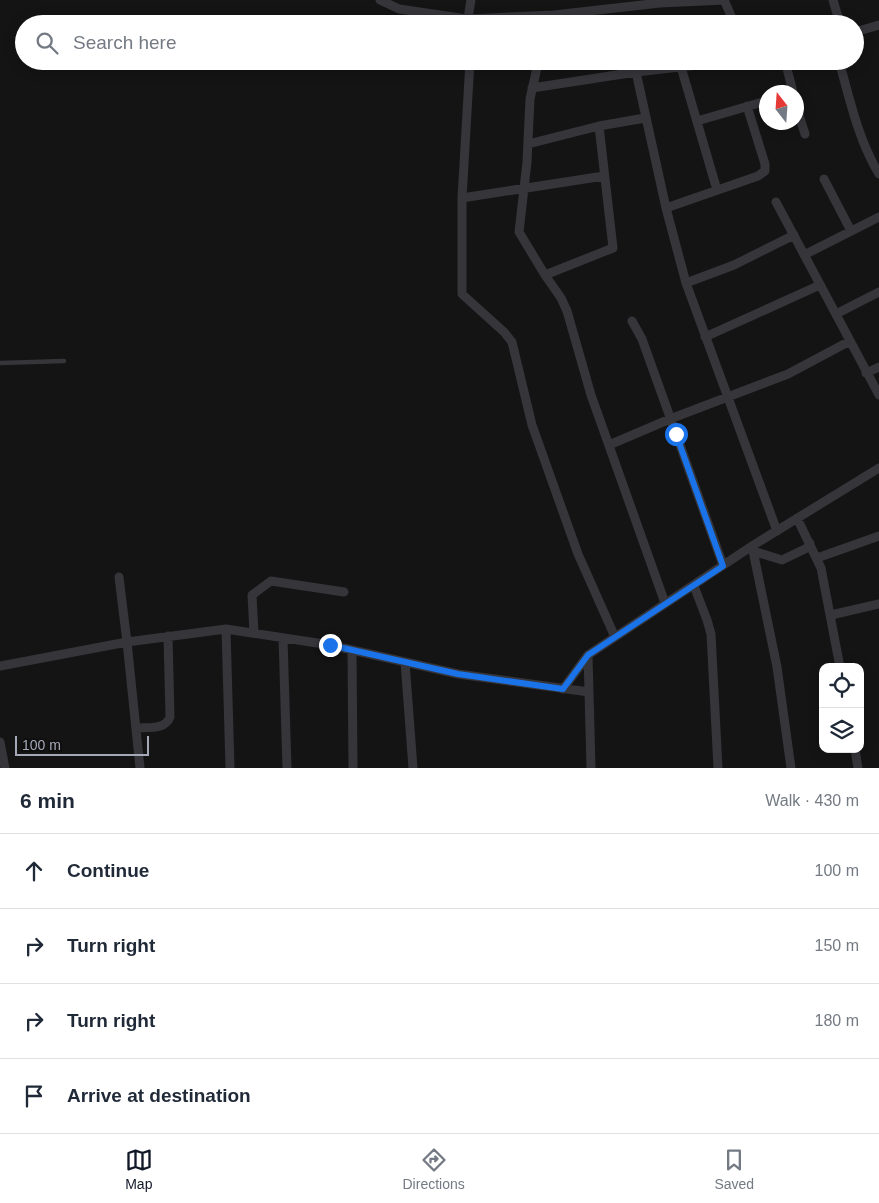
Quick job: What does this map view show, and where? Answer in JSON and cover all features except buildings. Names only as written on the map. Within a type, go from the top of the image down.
[{"type":"street","points":[[380,0],[399,9],[433,15]]},
{"type":"street","points":[[468,15],[471,0]]},
{"type":"street","points":[[590,0],[590,11]]},
{"type":"street","points":[[554,15],[659,2],[719,0],[725,0],[731,15]]},
{"type":"street","points":[[833,0],[837,15]]},
{"type":"street","points":[[864,29],[879,25]]},
{"type":"street","points":[[469,70],[462,198],[462,294],[504,332],[512,342],[532,426],[578,554],[615,637]]},
{"type":"street","points":[[536,70],[530,100],[520,232],[545,275],[562,298],[591,395],[666,603]]},
{"type":"street","points":[[532,88],[654,70]]},
{"type":"street","points":[[682,70],[716,190]]},
{"type":"street","points":[[787,70],[791,85]]},
{"type":"street","points":[[842,70],[863,142],[879,174]]},
{"type":"street","points":[[636,72],[666,208],[686,283],[777,531]]},
{"type":"street","points":[[697,121],[759,103]]},
{"type":"street","points":[[666,208],[758,176],[765,171],[765,164],[746,106]]},
{"type":"street","points":[[528,144],[598,126],[645,118]]},
{"type":"street","points":[[545,275],[613,248],[598,126]]},
{"type":"street","points":[[803,130],[804,134]]},
{"type":"street","points":[[462,198],[604,176]]},
{"type":"street","points":[[824,179],[851,231]]},
{"type":"street","points":[[776,202],[879,395]]},
{"type":"street","points":[[804,255],[879,217]]},
{"type":"street","points":[[686,283],[734,265],[794,235]]},
{"type":"street","points":[[705,336],[820,285]]},
{"type":"street","points":[[836,314],[879,292]]},
{"type":"street","points":[[632,321],[642,338],[723,566]]},
{"type":"street","points":[[609,445],[670,419],[788,374],[850,341]]},
{"type":"street","points":[[866,373],[879,366]]},
{"type":"street","points":[[563,689],[588,655],[797,518],[879,468]]},
{"type":"street","points":[[797,518],[818,558],[839,663]]},
{"type":"street","points":[[818,558],[879,536]]},
{"type":"street","points":[[752,549],[782,560],[807,548],[810,543]]},
{"type":"street","points":[[752,549],[777,667],[791,768]]},
{"type":"street","points":[[118,577],[128,642],[140,768]]},
{"type":"street","points":[[254,633],[252,595],[271,580],[344,592]]},
{"type":"street","points":[[694,586],[707,620],[710,634],[718,768]]},
{"type":"street","points":[[831,615],[879,604]]},
{"type":"street","points":[[0,666],[128,642],[226,629],[352,650],[458,674],[589,692]]},
{"type":"street","points":[[226,629],[230,768]]},
{"type":"street","points":[[136,728],[162,726],[168,722],[170,717],[168,636]]},
{"type":"street","points":[[284,638],[287,768]]},
{"type":"street","points":[[352,650],[353,768]]},
{"type":"street","points":[[588,655],[591,768]]},
{"type":"street","points":[[404,662],[414,768]]},
{"type":"street","points":[[0,742],[6,768]]},
{"type":"street","points":[[856,753],[858,768]]},
{"type":"lane","points":[[0,364],[64,361]]},
{"type":"route","points":[[330,645],[458,674],[563,689],[588,655],[723,566],[676,434]]}]
